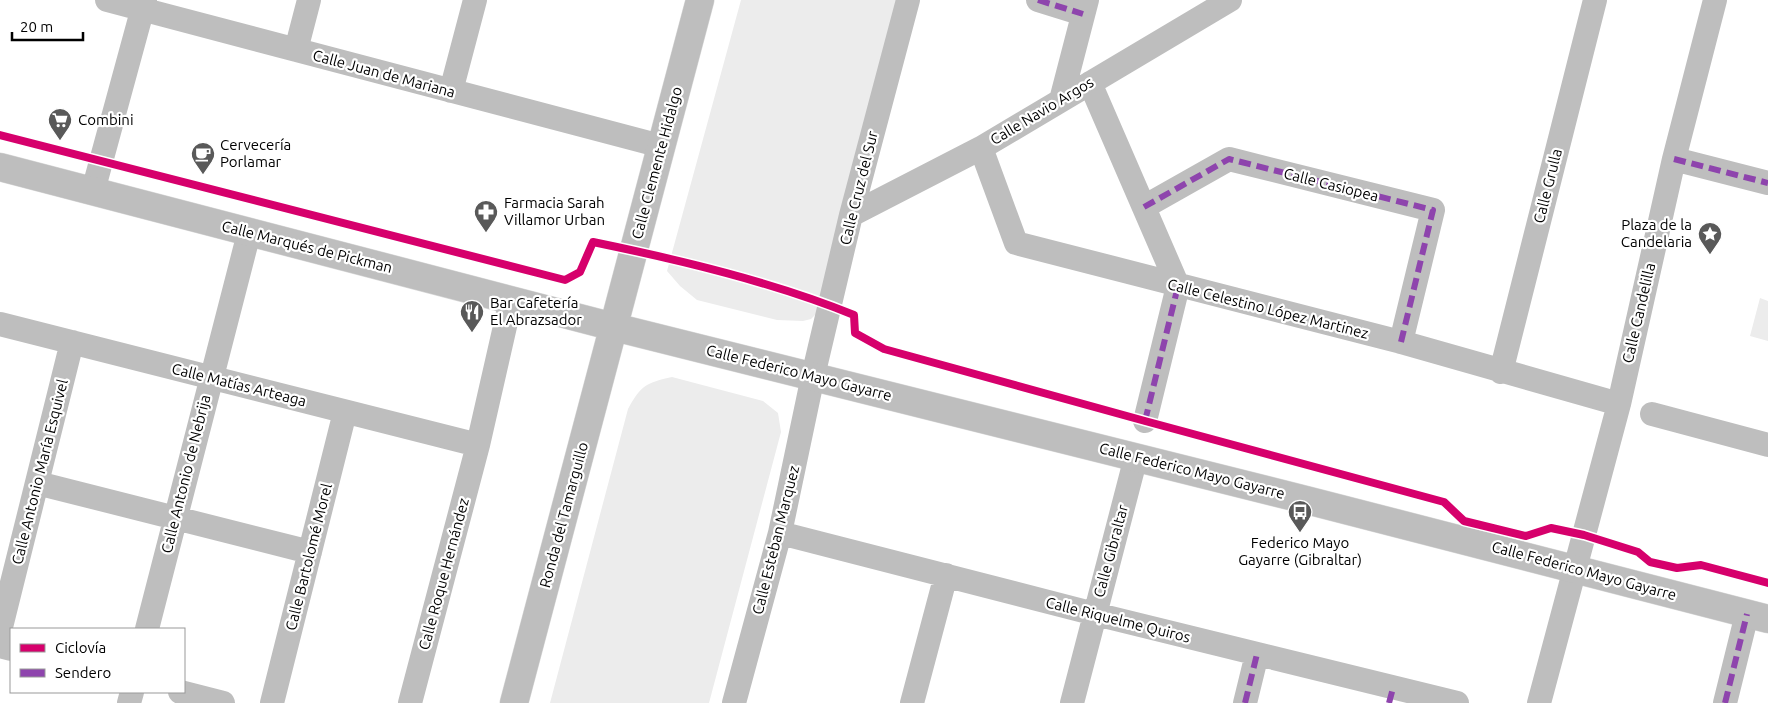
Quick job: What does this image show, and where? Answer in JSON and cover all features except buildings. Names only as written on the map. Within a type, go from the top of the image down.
[{"type":"main road","name":"Calle Clemente Hidalgo","points":[[614,327],[700,0]]},
{"type":"main road","name":"Calle Marqués de Pickman","points":[[0,167],[614,327]]},
{"type":"main road","name":"Calle Federico Mayo Gayarre","points":[[614,327],[1576,568],[1757,616]]},
{"type":"main road","name":"Ronda del Tamarguillo","points":[[514,703],[614,327]]},
{"type":"street","name":"Calle Juan de Mariana","points":[[107,0],[144,5],[296,50],[661,146]]},
{"type":"street","points":[[296,50],[309,0]]},
{"type":"street","points":[[451,91],[475,0]]},
{"type":"street","name":"Calle Cruz del Sur","points":[[813,376],[851,215],[908,0]]},
{"type":"street","points":[[1038,0],[1085,7],[1061,100]]},
{"type":"street","name":"Calle Navio Argos","points":[[851,215],[980,148],[1230,0]]},
{"type":"street","name":"Calle Grulla","points":[[1501,372],[1595,0]]},
{"type":"street","name":"Calle Candelilla","points":[[1540,703],[1619,404],[1674,159],[1715,0]]},
{"type":"street","points":[[93,191],[144,5]]},
{"type":"street","points":[[1090,83],[1178,286],[1146,421]]},
{"type":"street","name":"Calle Celestino López Martinez","points":[[980,148],[1016,243],[1401,342],[1501,372],[1619,404]]},
{"type":"street","name":"Calle Casiopea","points":[[1144,207],[1229,159],[1433,210],[1401,342]]},
{"type":"street","points":[[1674,159],[1768,183]]},
{"type":"street","name":"Calle Antonio de Nebrija","points":[[147,628],[249,233]]},
{"type":"street","name":"Calle Roque Hernández","points":[[410,703],[478,446],[512,300]]},
{"type":"street","name":"Calle Matías Arteaga","points":[[0,324],[478,446]]},
{"type":"street","name":"Calle Antonio María Esquivel","points":[[0,631],[72,342]]},
{"type":"street","name":"Calle Esteban Marquez","points":[[734,703],[780,533],[813,376]]},
{"type":"street","name":"Calle Bartolomé Morel","points":[[272,703],[345,412]]},
{"type":"street","points":[[1652,414],[1768,445]]},
{"type":"street","name":"Calle Gibraltar","points":[[1072,703],[1136,457]]},
{"type":"street","points":[[37,483],[310,552]]},
{"type":"street","name":"Calle Riquelme Quiros","points":[[780,533],[1257,654],[1391,696],[1457,703]]},
{"type":"street","points":[[912,703],[946,575]]},
{"type":"street","points":[[1725,703],[1757,616]]},
{"type":"street","points":[[1245,703],[1257,654]]},
{"type":"street","points":[[184,693],[223,703]]},
{"type":"shaded area","points":[[741,0],[900,0],[819,311],[811,319],[803,321],[777,320],[697,300],[680,286],[667,271]]},
{"type":"shaded area","points":[[1760,298],[1768,301],[1768,341],[1750,336]]},
{"type":"shaded area","points":[[672,377],[763,401],[778,413],[781,432],[709,703],[550,703],[628,409],[645,386]]},
{"type":"marked path","points":[[1038,0],[1083,14]]},
{"type":"marked path","points":[[1144,207],[1229,159],[1433,210],[1401,342]]},
{"type":"marked path","points":[[1674,159],[1768,183]]},
{"type":"marked path","points":[[1145,421],[1178,286]]},
{"type":"marked path","points":[[1725,703],[1747,614]]},
{"type":"marked path","points":[[1245,703],[1257,654]]},
{"type":"marked path","points":[[1389,703],[1393,688]]},
{"type":"cycle path","points":[[0,135],[565,280],[580,272],[593,242],[692,264],[791,292],[854,315],[855,333],[884,349],[1444,502],[1464,521],[1526,536],[1551,528],[1584,535],[1638,552],[1650,562],[1677,568],[1701,565],[1768,583]]},
{"type":"place","name":"Combini","points":[[60,141]]},
{"type":"place","name":"Cervecería Porlamar","points":[[203,175]]},
{"type":"place","name":"Farmacia Sarah Villamor Urban","points":[[486,233]]},
{"type":"place","name":"Plaza de la Candelaria","points":[[1710,255]]},
{"type":"place","name":"Bar Cafetería El Abrazsador","points":[[472,333]]},
{"type":"place","name":"Federico Mayo Gayarre (Gibraltar)","points":[[1300,533]]}]
